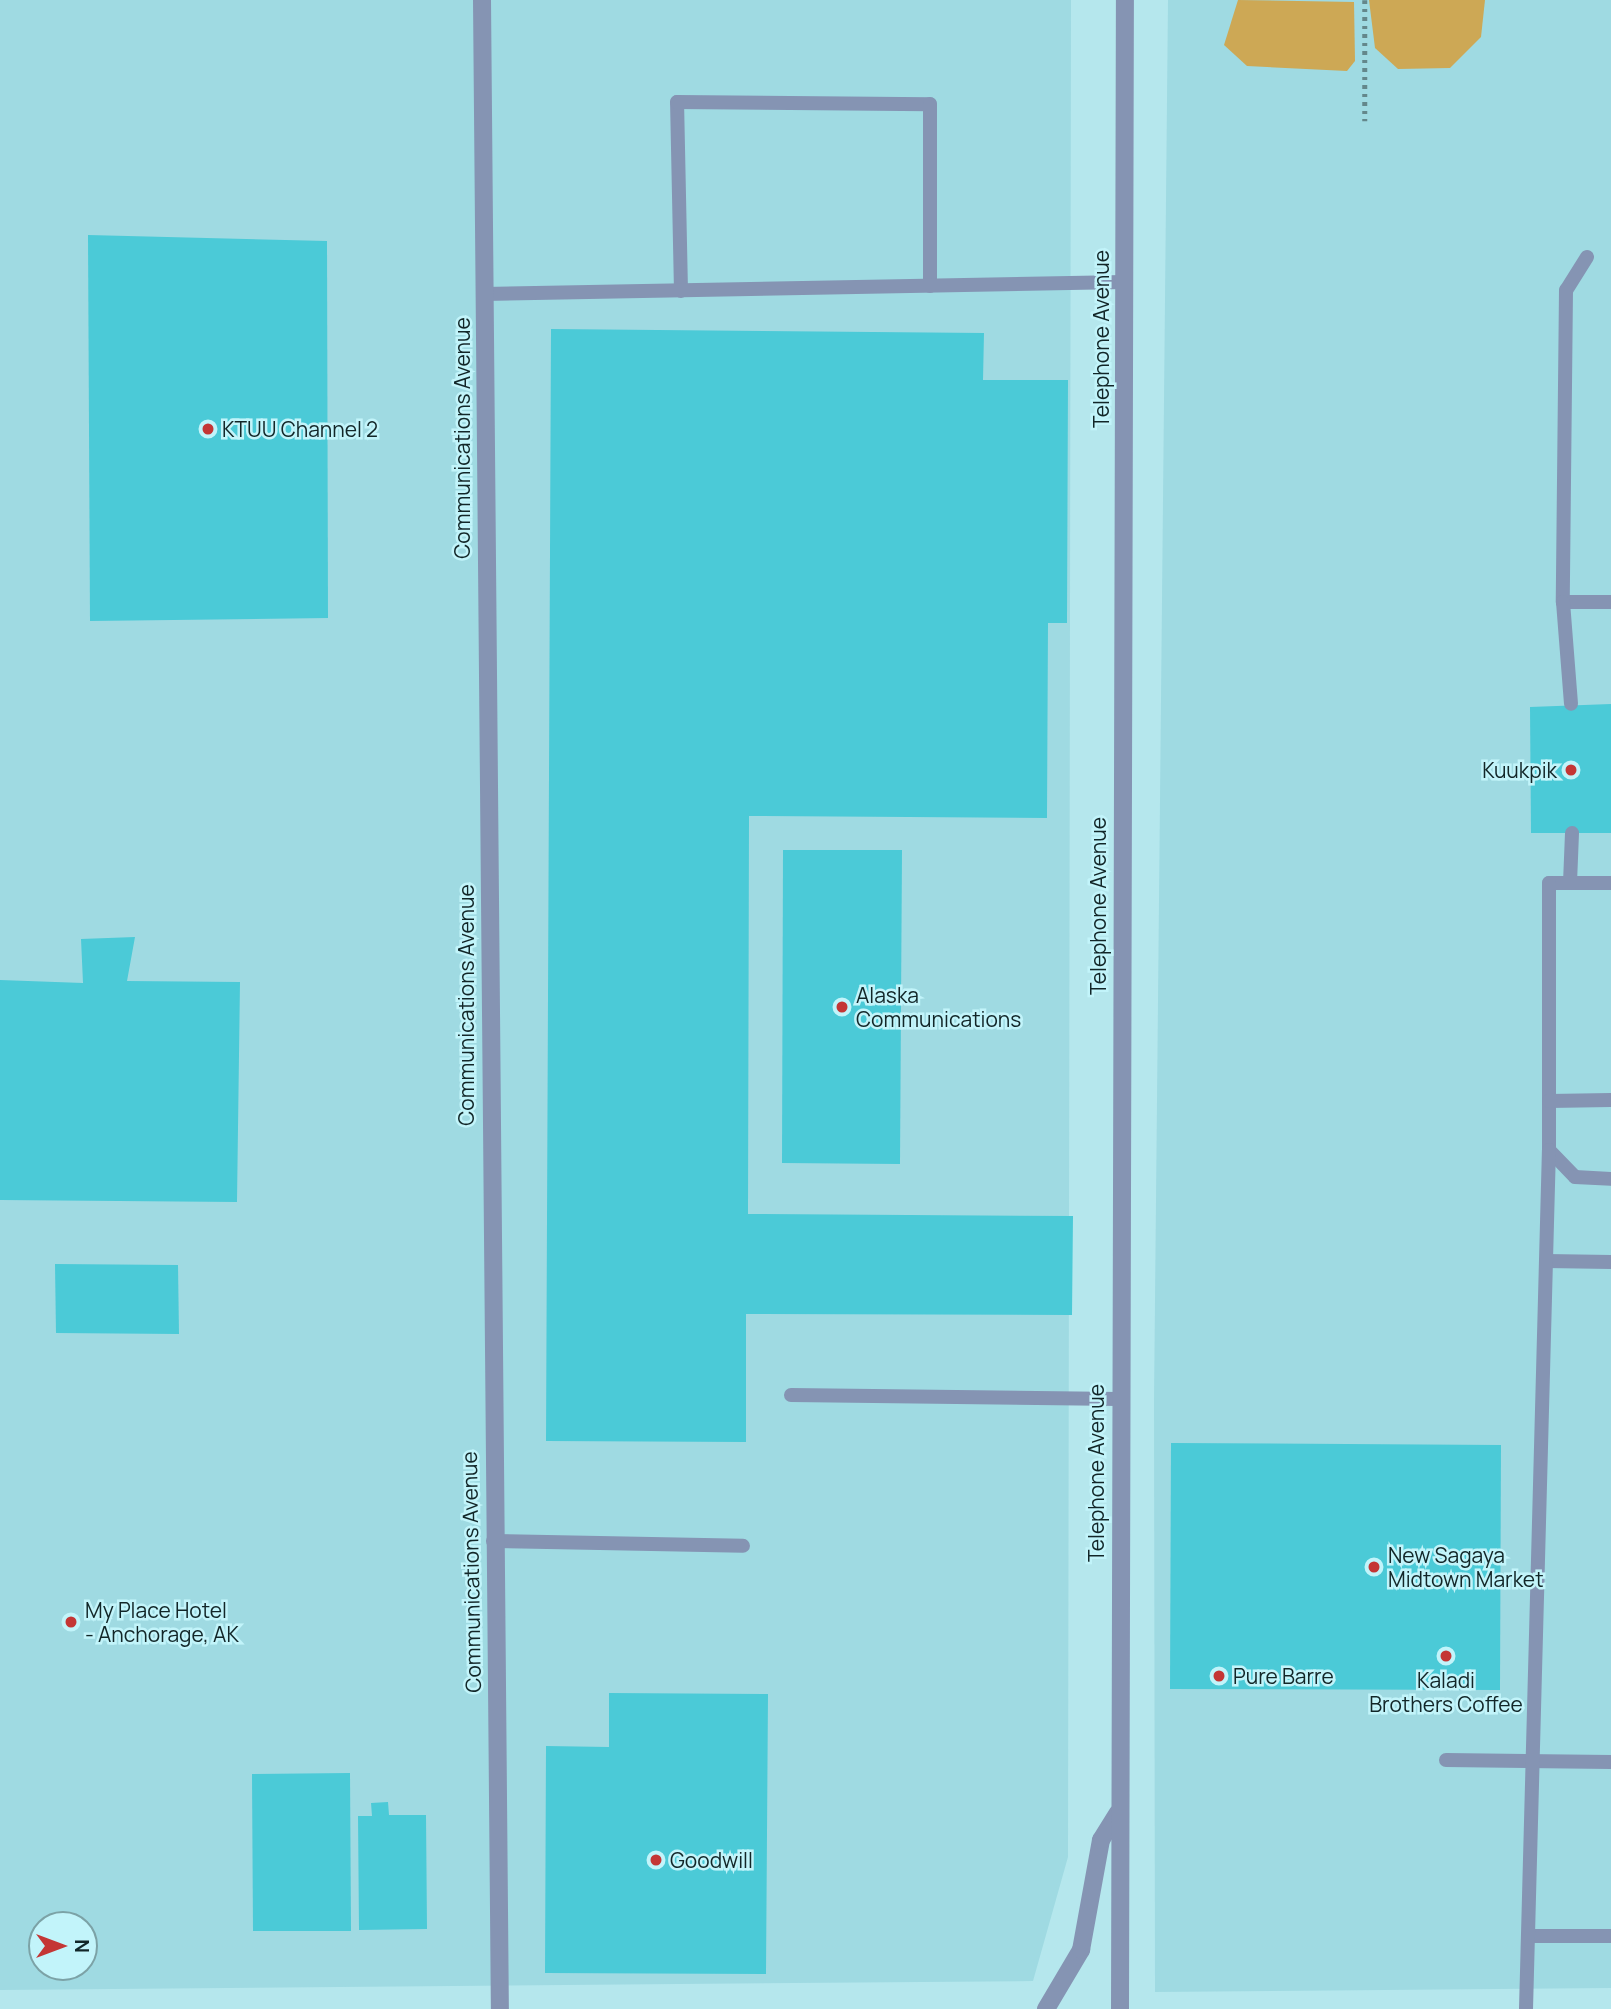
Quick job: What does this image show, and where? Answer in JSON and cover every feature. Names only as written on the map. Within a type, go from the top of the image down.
[{"type":"street","name":"Communications Avenue","points":[[482,0],[500,2009]]},
{"type":"street","name":"Telephone Avenue","points":[[1120,2009],[1119,1399],[1125,0]]},
{"type":"street","points":[[1046,2009],[1081,1950],[1101,1840],[1118,1813]]},
{"type":"lane","points":[[681,290],[677,102],[930,104],[930,286]]},
{"type":"lane","points":[[1571,704],[1563,602],[1566,290],[1587,257]]},
{"type":"lane","points":[[484,294],[1124,282]]},
{"type":"lane","points":[[1563,602],[1611,602]]},
{"type":"lane","points":[[1570,883],[1572,833]]},
{"type":"lane","points":[[1526,2009],[1549,1150],[1549,883],[1611,883]]},
{"type":"lane","points":[[1549,1101],[1611,1100]]},
{"type":"lane","points":[[1549,1150],[1575,1177],[1611,1179]]},
{"type":"lane","points":[[1546,1261],[1611,1262]]},
{"type":"lane","points":[[792,1395],[1119,1399]]},
{"type":"lane","points":[[494,1541],[743,1546]]},
{"type":"lane","points":[[1446,1760],[1611,1762]]},
{"type":"lane","points":[[1528,1936],[1611,1936]]},
{"type":"path","points":[[1365,0],[1365,121]]},
{"type":"shaded area","points":[[0,0],[1071,0],[1068,1857],[1033,1981],[0,1990]]},
{"type":"shaded area","points":[[1168,0],[1611,0],[1611,1988],[1155,1992],[1154,1401]]},
{"type":"shaded area","points":[[1238,0],[1354,2],[1355,61],[1347,71],[1247,66],[1224,45]]},
{"type":"shaded area","points":[[1369,0],[1485,0],[1481,37],[1450,68],[1398,69],[1375,48]]},
{"type":"building","name":"KTUU Channel 2","points":[[88,235],[327,241],[328,618],[90,621]]},
{"type":"building","points":[[551,329],[984,333],[983,380],[1068,380],[1067,623],[1048,623],[1047,818],[749,816],[748,1214],[1073,1216],[1072,1315],[746,1314],[746,1442],[546,1441]]},
{"type":"building","name":"Kuukpik","points":[[1611,704],[1611,833],[1531,833],[1530,707]]},
{"type":"building","name":"Alaska Communications","points":[[783,850],[902,850],[900,1164],[782,1163]]},
{"type":"building","points":[[135,937],[127,981],[240,982],[237,1202],[0,1200],[0,980],[83,983],[81,939]]},
{"type":"building","points":[[55,1264],[178,1265],[179,1334],[56,1333]]},
{"type":"building","points":[[1171,1443],[1501,1445],[1500,1690],[1170,1689]]},
{"type":"building","name":"Goodwill","points":[[609,1693],[768,1694],[766,1974],[545,1973],[546,1746],[609,1747]]},
{"type":"building","points":[[350,1773],[351,1931],[253,1931],[252,1774]]},
{"type":"building","points":[[388,1802],[389,1815],[426,1815],[427,1929],[359,1930],[358,1816],[372,1816],[371,1803]]},
{"type":"place","name":"KTUU Channel 2","points":[[208,429]]},
{"type":"place","name":"Kuukpik","points":[[1571,770]]},
{"type":"place","name":"Alaska Communications","points":[[842,1007]]},
{"type":"place","name":"New Sagaya Midtown Market","points":[[1374,1567]]},
{"type":"place","name":"My Place Hotel - Anchorage, AK","points":[[71,1622]]},
{"type":"place","name":"Kaladi Brothers Coffee","points":[[1446,1656]]},
{"type":"place","name":"Pure Barre","points":[[1219,1676]]},
{"type":"place","name":"Goodwill","points":[[656,1860]]}]
